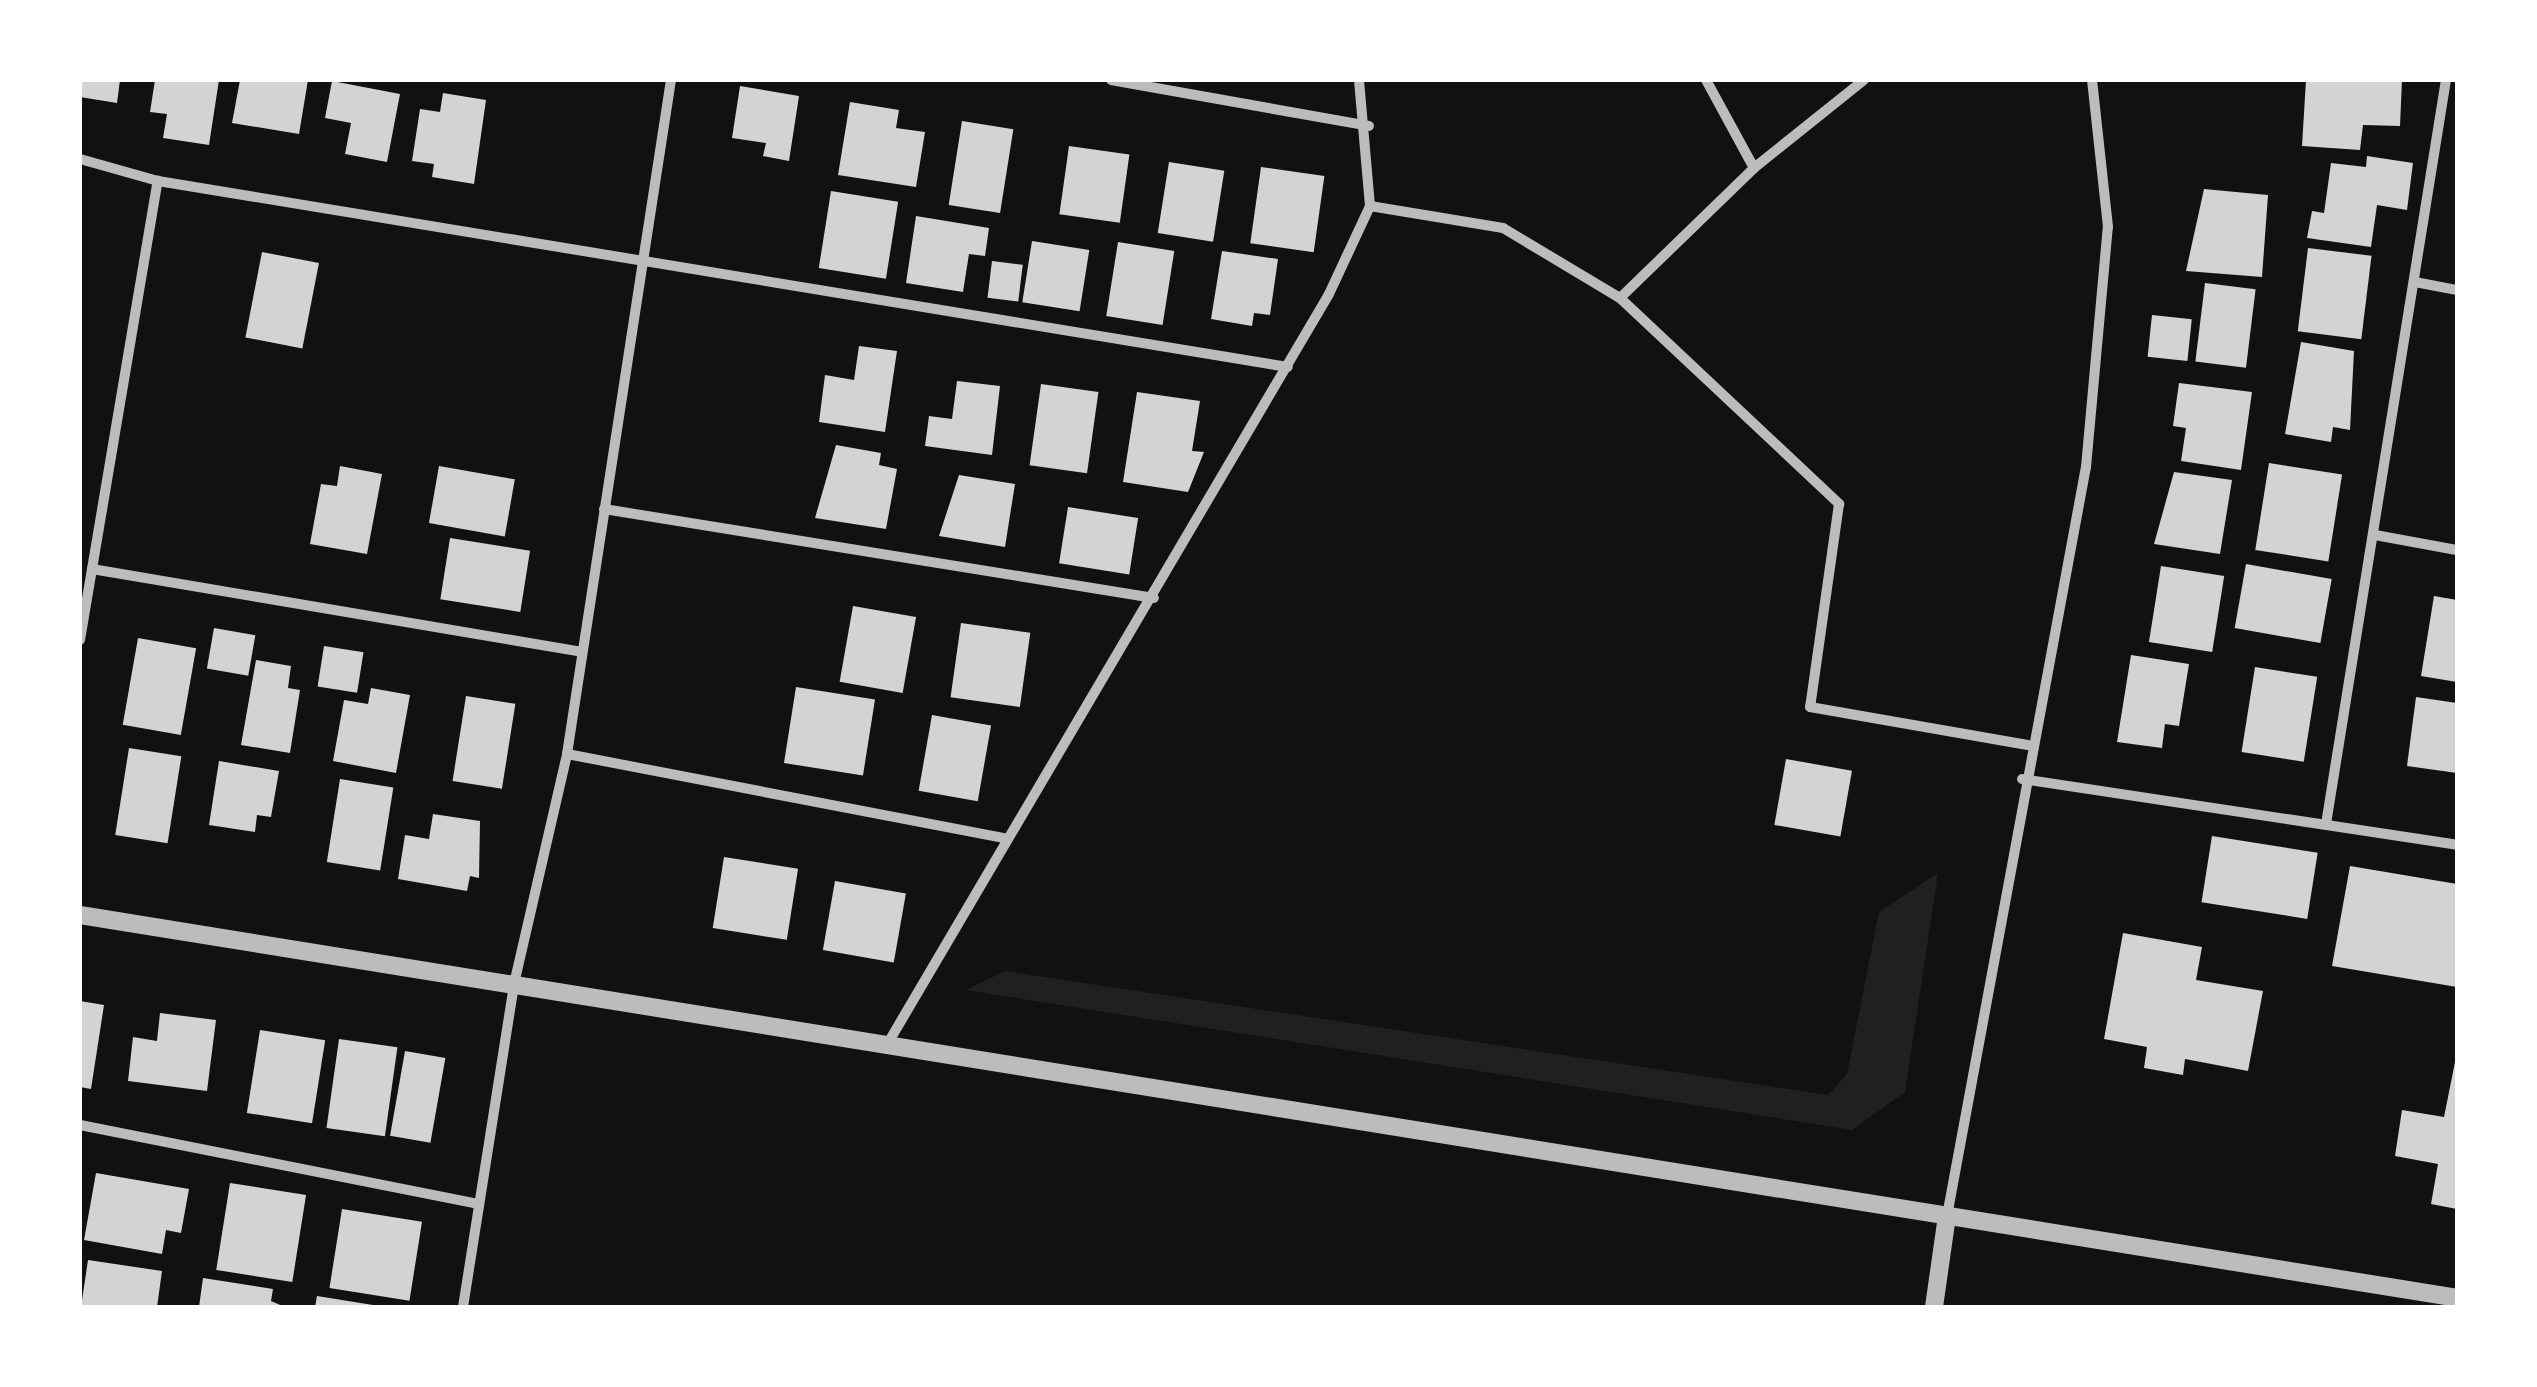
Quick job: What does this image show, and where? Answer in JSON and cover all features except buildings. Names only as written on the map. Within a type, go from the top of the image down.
[{"type":"street","points":[[463,1307],[514,984],[567,754],[670,80]]},
{"type":"street","points":[[1110,80],[1369,126]]},
{"type":"street","points":[[888,1043],[1288,367],[1370,206],[1369,126],[1359,80]]},
{"type":"street","points":[[1706,80],[1754,168]]},
{"type":"street","points":[[1620,298],[1754,168],[1864,80]]},
{"type":"street","points":[[1934,1307],[1946,1216],[2022,779],[2088,448],[2108,227],[2092,80]]},
{"type":"street","points":[[2326,824],[2376,535],[2446,80]]},
{"type":"street","points":[[80,158],[158,182],[1288,367]]},
{"type":"street","points":[[80,640],[158,182]]},
{"type":"street","points":[[1370,206],[1503,228],[1620,298],[1839,504],[1810,707],[2028,746]]},
{"type":"street","points":[[2416,282],[2457,290]]},
{"type":"street","points":[[604,508],[1154,598]]},
{"type":"street","points":[[2376,535],[2457,550]]},
{"type":"street","points":[[92,569],[582,652]]},
{"type":"street","points":[[567,754],[1007,839]]},
{"type":"street","points":[[2022,779],[2457,846]]},
{"type":"street","points":[[80,915],[2457,1298]]},
{"type":"street","points":[[80,1125],[480,1204]]},
{"type":"shaded area","points":[[1938,873],[1905,1092],[1852,1130],[966,990],[1005,971],[1828,1095],[1847,1074],[1879,912]]}]
